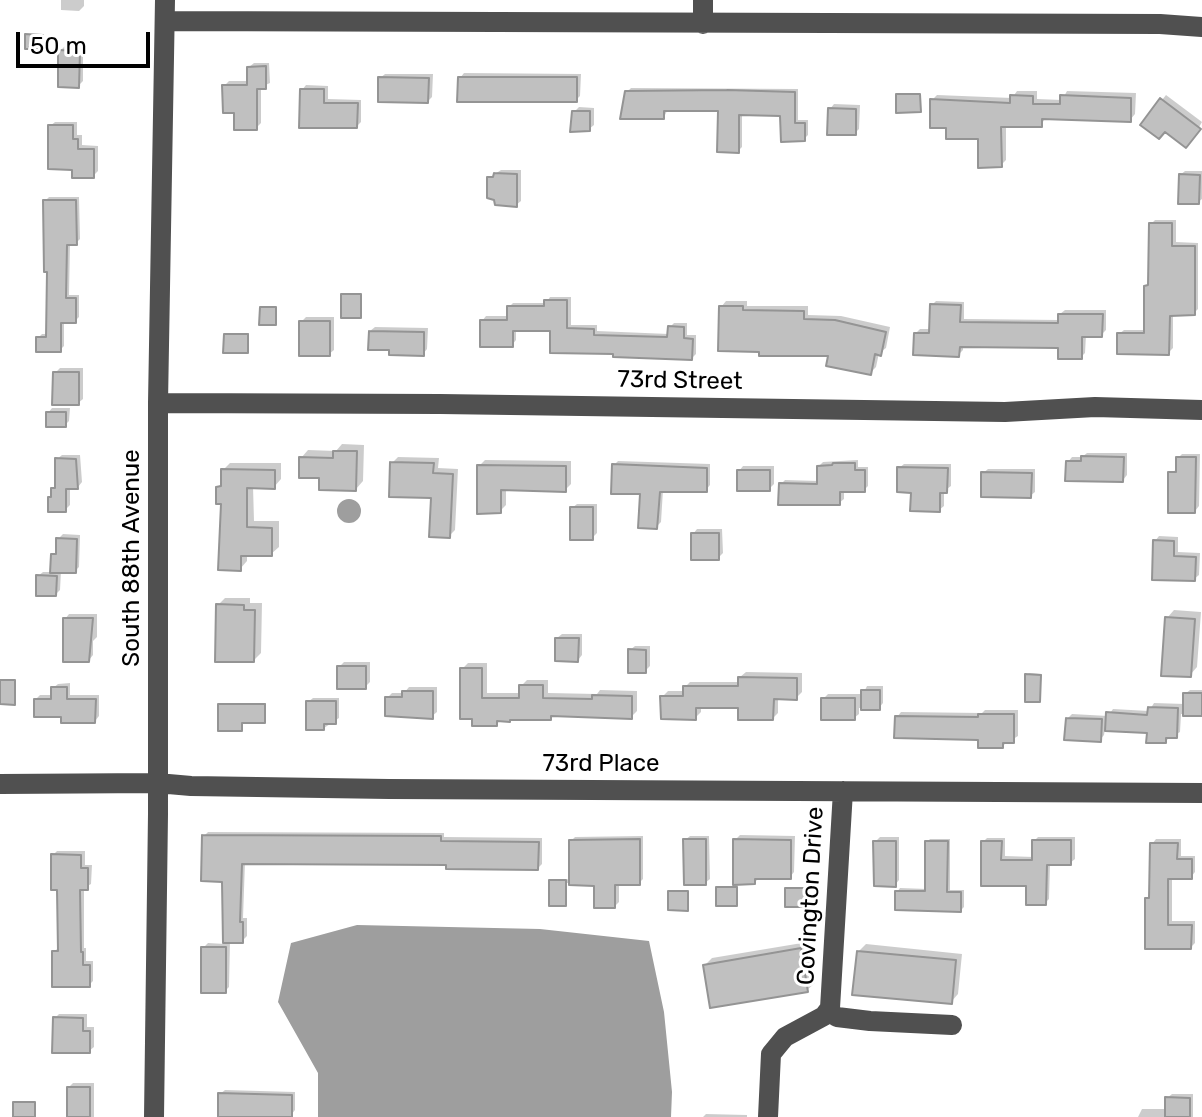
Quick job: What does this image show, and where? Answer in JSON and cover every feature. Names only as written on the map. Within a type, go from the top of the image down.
[{"type":"street","points":[[703,0],[703,24]]},
{"type":"street","points":[[165,10],[703,24],[1160,24],[1202,27]]},
{"type":"street","name":"South 88th Avenue","points":[[154,1117],[158,403],[165,10]]},
{"type":"street","name":"73rd Street","points":[[158,403],[1005,412],[1095,407],[1202,410]]},
{"type":"street","name":"73rd Place","points":[[0,784],[1202,793]]},
{"type":"street","name":"Covington Drive","points":[[768,1117],[771,1054],[785,1037],[828,1011],[831,999],[843,791]]},
{"type":"street","points":[[828,1011],[837,1017],[870,1021],[952,1025]]},
{"type":"shaded area","points":[[349,499],[358,502],[361,511],[358,520],[349,523],[340,520],[337,511],[340,502]]},
{"type":"shaded area","points":[[357,925],[540,929],[649,941],[664,1012],[672,1092],[671,1117],[318,1117],[318,1073],[278,1002],[291,943]]},
{"type":"building","points":[[25,34],[43,35],[43,49],[25,49]]},
{"type":"building","points":[[58,50],[80,51],[79,88],[58,87]]},
{"type":"building","points":[[266,66],[266,89],[257,89],[257,130],[234,130],[234,113],[223,113],[222,85],[247,85],[247,67]]},
{"type":"building","points":[[378,77],[429,78],[428,103],[378,102]]},
{"type":"building","points":[[458,77],[577,77],[577,102],[457,102]]},
{"type":"building","points":[[300,89],[324,89],[324,103],[358,103],[357,128],[299,128]]},
{"type":"building","points":[[625,91],[795,92],[795,123],[805,123],[805,141],[781,142],[780,116],[739,115],[739,153],[717,152],[718,111],[664,111],[664,119],[620,119]]},
{"type":"building","points":[[896,94],[920,94],[921,112],[896,113]]},
{"type":"building","points":[[1010,95],[1033,96],[1033,104],[1060,104],[1060,95],[1131,98],[1131,122],[1042,119],[1042,127],[1001,127],[1002,167],[978,168],[978,139],[946,139],[946,128],[930,128],[930,99],[1010,103]]},
{"type":"building","points":[[1160,98],[1201,129],[1186,148],[1165,132],[1159,139],[1140,125]]},
{"type":"building","points":[[828,108],[856,109],[856,135],[827,135]]},
{"type":"building","points":[[572,111],[590,111],[590,131],[570,132]]},
{"type":"building","points":[[48,125],[73,125],[73,139],[78,139],[78,149],[94,149],[94,178],[72,178],[72,170],[48,169]]},
{"type":"building","points":[[494,173],[517,174],[517,207],[495,205],[494,200],[487,198],[487,177],[493,177]]},
{"type":"building","points":[[1179,174],[1200,175],[1199,204],[1178,204]]},
{"type":"building","points":[[43,200],[76,200],[77,245],[67,245],[66,298],[76,298],[76,323],[61,323],[61,352],[36,352],[36,337],[46,337],[47,272],[44,272]]},
{"type":"building","points":[[1149,223],[1172,223],[1172,246],[1195,246],[1195,315],[1170,316],[1169,355],[1117,354],[1117,333],[1144,333]]},
{"type":"building","points":[[341,294],[361,294],[361,318],[341,318]]},
{"type":"building","points":[[544,300],[567,300],[567,328],[594,329],[594,335],[667,337],[668,326],[684,327],[684,338],[693,339],[692,360],[550,353],[550,331],[513,331],[513,347],[480,347],[480,320],[507,320],[507,306],[544,306]]},
{"type":"building","points":[[930,304],[961,305],[960,322],[1058,323],[1058,314],[1103,314],[1102,337],[1082,337],[1082,359],[1058,359],[1058,348],[960,347],[959,357],[913,355],[914,333],[929,333]]},
{"type":"building","points":[[719,306],[743,306],[743,310],[804,311],[804,319],[835,320],[886,332],[881,356],[875,354],[871,375],[826,366],[828,356],[759,356],[759,352],[718,351]]},
{"type":"building","points":[[260,307],[276,307],[276,325],[259,325]]},
{"type":"building","points":[[299,321],[330,321],[330,356],[299,356]]},
{"type":"building","points":[[369,331],[424,332],[424,356],[389,355],[389,350],[368,350]]},
{"type":"building","points":[[224,334],[248,334],[248,353],[223,353]]},
{"type":"building","points":[[53,372],[79,372],[79,405],[52,405]]},
{"type":"building","points":[[46,412],[66,412],[66,427],[46,427]]},
{"type":"building","points":[[333,451],[357,451],[356,491],[319,490],[319,478],[299,478],[299,457],[333,458]]},
{"type":"building","points":[[1081,456],[1124,457],[1123,482],[1065,481],[1066,461],[1081,461]]},
{"type":"building","points":[[1176,457],[1196,457],[1195,513],[1168,513],[1168,472],[1176,472]]},
{"type":"building","points":[[55,458],[76,459],[78,489],[66,489],[66,512],[48,512],[48,497],[51,497],[51,488],[55,488]]},
{"type":"building","points":[[390,462],[434,463],[433,473],[453,474],[450,538],[429,537],[431,498],[389,497]]},
{"type":"building","points":[[855,463],[855,470],[865,470],[865,492],[840,492],[840,505],[778,505],[779,483],[817,484],[817,466]]},
{"type":"building","points":[[612,464],[707,468],[707,492],[660,492],[657,529],[638,528],[640,494],[611,494]]},
{"type":"building","points":[[477,465],[566,466],[566,492],[501,490],[501,513],[477,514]]},
{"type":"building","points":[[897,467],[948,468],[947,493],[940,493],[940,512],[910,511],[911,493],[897,492]]},
{"type":"building","points":[[221,469],[275,470],[275,489],[247,488],[247,527],[272,528],[272,556],[241,556],[241,571],[218,570],[221,504],[216,504],[216,487],[221,486]]},
{"type":"building","points":[[737,470],[770,470],[770,491],[737,491]]},
{"type":"building","points":[[981,472],[1032,473],[1031,498],[981,497]]},
{"type":"building","points":[[570,507],[593,507],[593,540],[570,540]]},
{"type":"building","points":[[691,533],[719,533],[719,560],[691,560]]},
{"type":"building","points":[[56,538],[77,539],[76,573],[50,573],[51,554],[56,554]]},
{"type":"building","points":[[1153,540],[1174,541],[1174,556],[1196,557],[1195,581],[1152,580]]},
{"type":"building","points":[[36,575],[57,576],[56,596],[36,596]]},
{"type":"building","points":[[216,604],[244,605],[244,610],[255,610],[254,662],[215,662]]},
{"type":"building","points":[[1165,617],[1195,619],[1191,677],[1161,676]]},
{"type":"building","points":[[63,618],[93,618],[89,662],[63,662]]},
{"type":"building","points":[[555,638],[579,638],[578,662],[555,661]]},
{"type":"building","points":[[628,649],[646,650],[646,673],[628,673]]},
{"type":"building","points":[[337,666],[366,666],[366,689],[337,689]]},
{"type":"building","points":[[460,668],[482,668],[482,698],[519,698],[519,685],[543,685],[543,698],[632,696],[632,719],[551,716],[551,720],[510,720],[497,721],[497,726],[472,726],[472,719],[460,719]]},
{"type":"building","points":[[1025,674],[1041,675],[1040,702],[1025,702]]},
{"type":"building","points":[[738,677],[797,678],[797,700],[774,699],[773,720],[738,720],[738,708],[696,708],[696,720],[661,719],[660,696],[683,696],[683,686],[738,686]]},
{"type":"building","points":[[0,680],[15,680],[15,705],[0,704]]},
{"type":"building","points":[[51,687],[67,687],[67,699],[96,699],[95,723],[61,723],[61,717],[34,717],[34,699],[51,699]]},
{"type":"building","points":[[861,690],[880,690],[880,710],[861,710]]},
{"type":"building","points":[[402,691],[433,691],[433,719],[385,716],[385,697],[402,697]]},
{"type":"building","points":[[1183,693],[1202,693],[1202,716],[1183,716]]},
{"type":"building","points":[[821,698],[855,698],[855,720],[821,720]]},
{"type":"building","points":[[306,701],[336,701],[336,724],[324,724],[324,730],[306,730]]},
{"type":"building","points":[[218,704],[265,704],[265,723],[242,723],[242,731],[218,731]]},
{"type":"building","points":[[1148,707],[1178,708],[1177,738],[1166,738],[1166,743],[1146,743],[1147,733],[1105,731],[1106,712],[1147,715]]},
{"type":"building","points":[[978,714],[1014,714],[1014,743],[1003,743],[1003,748],[978,748],[978,740],[894,738],[895,716],[978,717]]},
{"type":"building","points":[[1066,718],[1102,719],[1101,742],[1064,740]]},
{"type":"building","points":[[202,835],[441,836],[441,841],[539,842],[538,870],[446,869],[446,865],[242,864],[240,922],[243,922],[243,943],[223,943],[222,882],[201,881]]},
{"type":"building","points":[[640,839],[640,885],[615,885],[615,908],[594,908],[594,886],[569,885],[569,840]]},
{"type":"building","points":[[683,839],[706,839],[706,885],[684,885]]},
{"type":"building","points":[[733,839],[791,840],[791,879],[755,879],[755,884],[733,885]]},
{"type":"building","points":[[1032,840],[1071,840],[1071,865],[1047,865],[1046,905],[1026,905],[1026,886],[981,886],[981,841],[1002,841],[1001,860],[1032,860]]},
{"type":"building","points":[[873,841],[896,841],[896,887],[874,886]]},
{"type":"building","points":[[925,841],[948,841],[947,892],[961,892],[961,912],[895,910],[895,891],[925,891]]},
{"type":"building","points":[[1150,843],[1178,843],[1177,859],[1192,859],[1192,879],[1168,879],[1168,925],[1192,925],[1191,949],[1145,949],[1145,898],[1149,898]]},
{"type":"building","points":[[51,854],[81,855],[81,868],[88,868],[88,890],[80,890],[81,952],[83,965],[90,965],[90,987],[52,987],[52,951],[58,951],[57,890],[51,890]]},
{"type":"building","points":[[549,880],[566,880],[566,906],[549,906]]},
{"type":"building","points":[[716,887],[737,887],[737,906],[716,906]]},
{"type":"building","points":[[785,888],[806,888],[806,907],[785,907]]},
{"type":"building","points":[[668,891],[688,891],[688,911],[668,910]]},
{"type":"building","points":[[201,947],[226,947],[226,993],[201,993]]},
{"type":"building","points":[[801,948],[808,992],[710,1008],[703,965]]},
{"type":"building","points":[[857,951],[956,960],[952,1004],[852,995]]},
{"type":"building","points":[[53,1017],[83,1018],[83,1031],[90,1031],[90,1053],[52,1053]]},
{"type":"building","points":[[67,1087],[90,1087],[90,1117],[67,1117]]},
{"type":"building","points":[[218,1093],[292,1095],[292,1117],[218,1117]]},
{"type":"building","points":[[1165,1097],[1190,1098],[1190,1117],[1165,1117]]},
{"type":"building","points":[[13,1102],[35,1102],[35,1117],[13,1117]]}]
